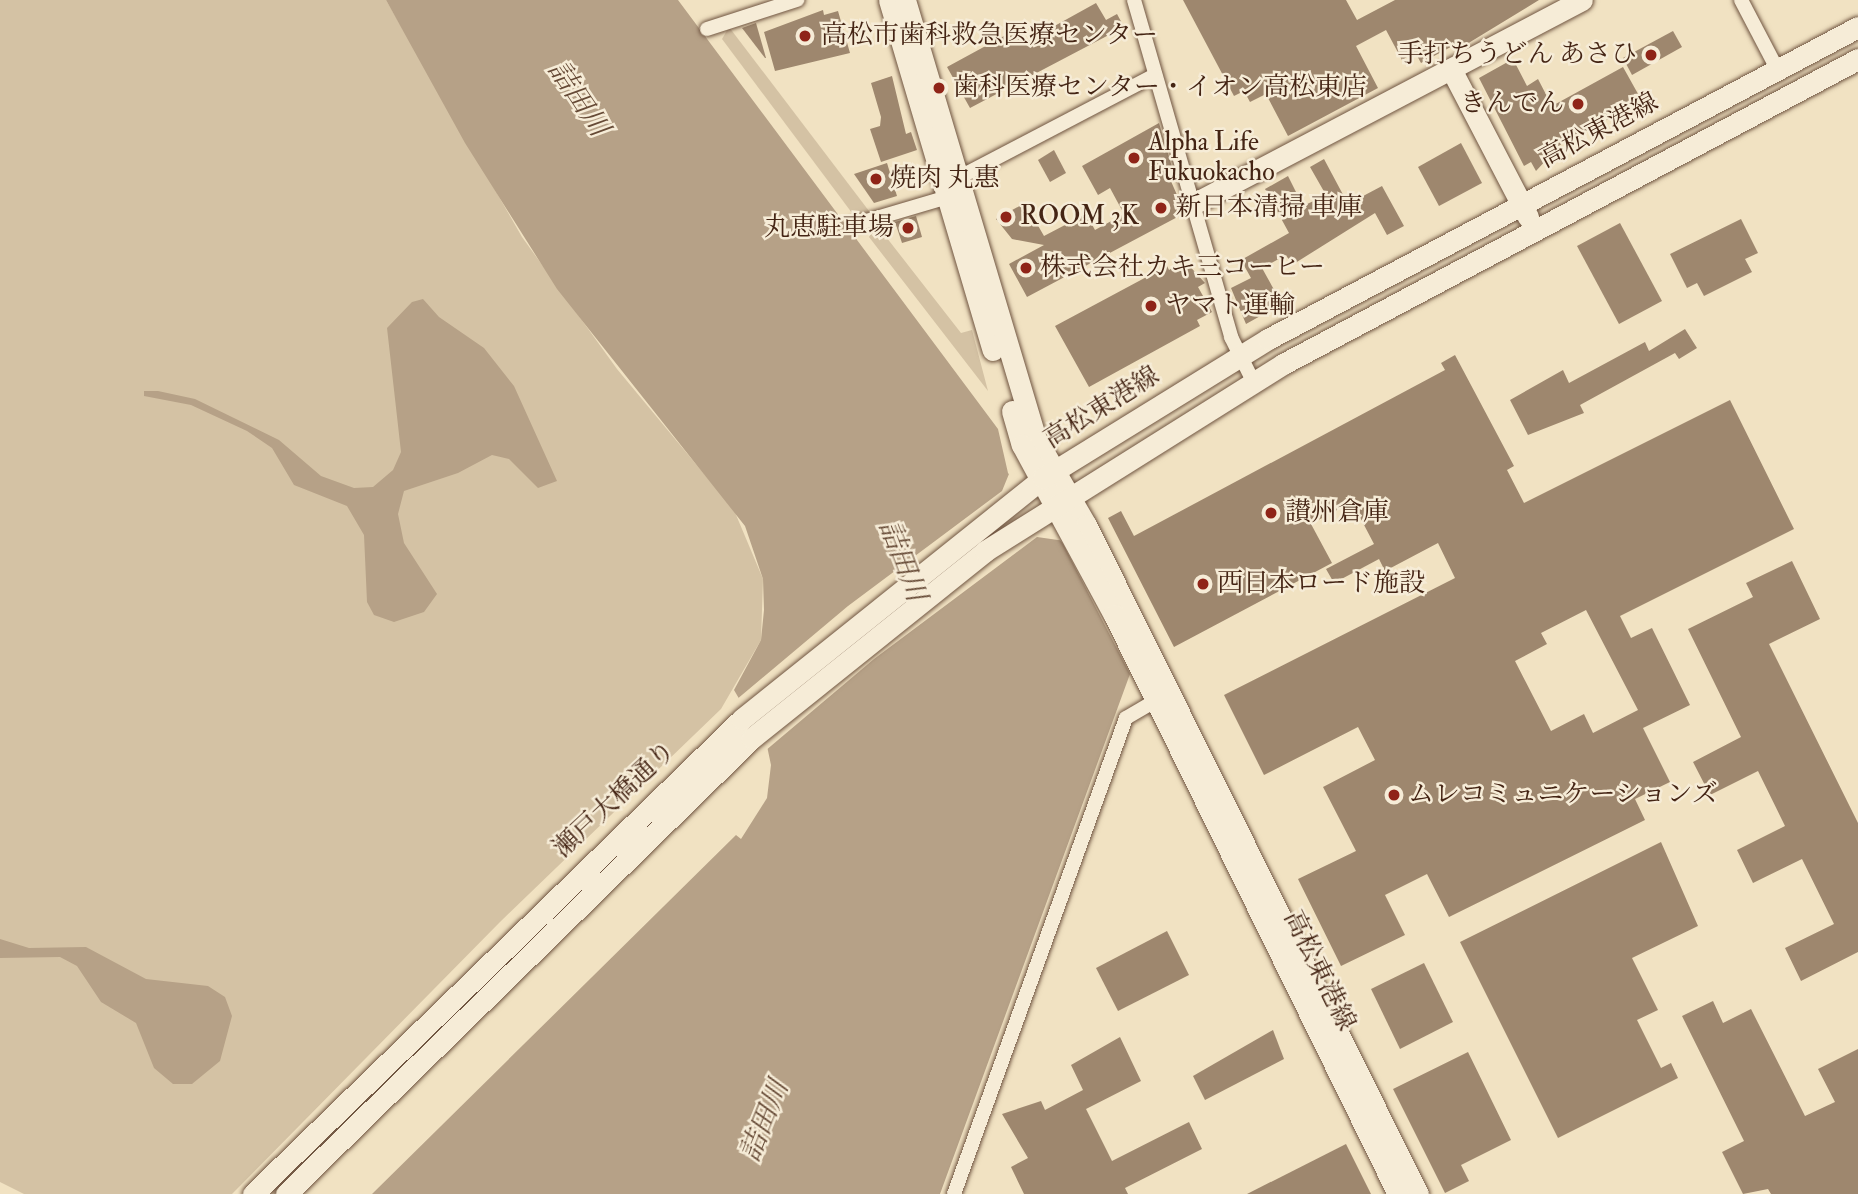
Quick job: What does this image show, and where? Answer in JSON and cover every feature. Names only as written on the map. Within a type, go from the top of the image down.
[{"type":"street","points":[[707,29],[797,0]]},
{"type":"street","points":[[889,0],[956,189]]},
{"type":"street","points":[[905,0],[1022,445],[1044,479]]},
{"type":"street","points":[[1134,0],[1238,356],[1253,381]]},
{"type":"street","points":[[1195,203],[1582,0]]},
{"type":"street","points":[[1741,0],[1777,69]]},
{"type":"street","name":"高松東港線","points":[[1418,1194],[1162,696],[1044,479],[1238,356],[1858,27]]},
{"type":"street","points":[[1058,501],[1253,381],[1534,228],[1858,60]]},
{"type":"street","points":[[1451,69],[1534,228]]},
{"type":"street","points":[[853,225],[956,189],[1155,75]]},
{"type":"street","name":"瀬戸大橋通り","points":[[253,1194],[575,876],[742,719],[1044,479]]},
{"type":"street","name":"瀬戸大橋通り","points":[[286,1194],[752,738],[915,603],[1058,501]]},
{"type":"street","points":[[954,1194],[1126,718],[1162,696]]},
{"type":"street","name":"高松東港線","points":[[1162,696],[1398,1194]]},
{"type":"shaded area","points":[[0,0],[386,0],[522,237],[617,369],[734,510],[763,579],[761,640],[721,709],[500,922],[232,1194],[24,1194],[0,1182]]},
{"type":"shaded area","points":[[729,27],[869,211],[867,214],[852,213],[722,39]]},
{"type":"shaded area","points":[[876,224],[961,333],[972,330],[988,391],[869,237]]},
{"type":"water","name":"詰田川","points":[[386,0],[678,0],[998,429],[1008,473],[1063,544],[1130,674],[940,1194],[372,1194],[736,835],[741,839],[767,798],[771,765],[767,746],[734,690],[761,640],[764,610],[763,579],[745,526],[557,289],[465,143]]},
{"type":"water","points":[[423,299],[439,317],[484,348],[514,386],[557,481],[538,488],[509,459],[492,455],[458,473],[404,491],[398,514],[404,543],[437,594],[424,612],[394,622],[374,615],[367,602],[364,535],[347,506],[294,485],[272,448],[247,431],[191,405],[144,396],[144,391],[158,391],[195,399],[279,440],[321,476],[354,488],[373,487],[393,470],[401,452],[387,328],[412,302]]},
{"type":"water","points":[[0,939],[29,948],[86,947],[146,979],[208,986],[225,997],[232,1016],[220,1061],[192,1084],[173,1084],[154,1068],[136,1023],[101,1002],[77,966],[60,957],[0,958]]},
{"type":"pier","points":[[1011,469],[1065,541],[1037,537],[874,659],[765,751],[736,700],[848,606],[1002,491]]},
{"type":"building","points":[[1183,0],[1346,0],[1357,20],[1395,0],[1539,0],[1462,47],[1460,42],[1421,63],[1415,52],[1402,60],[1386,30],[1356,46],[1378,88],[1288,136],[1266,94],[1250,102],[1244,91],[1234,96]]},
{"type":"building","points":[[1096,3],[1106,20],[1117,14],[1124,27],[970,108],[947,67],[1015,30],[1022,44]]},
{"type":"building","points":[[823,10],[824,15],[838,11],[850,53],[775,71],[764,32]]},
{"type":"building","points":[[756,23],[766,58],[742,28]]},
{"type":"building","points":[[1673,31],[1682,47],[1632,75],[1623,58]]},
{"type":"building","points":[[1513,59],[1527,86],[1538,79],[1552,106],[1623,67],[1642,101],[1560,145],[1536,171],[1531,162],[1524,166],[1479,78]]},
{"type":"building","points":[[892,76],[906,134],[911,132],[917,150],[881,162],[870,129],[880,126],[881,117],[871,83]]},
{"type":"building","points":[[1159,123],[1172,167],[1166,170],[1185,213],[1027,297],[1009,264],[1044,245],[1012,239],[996,219],[1025,203],[1044,236],[1086,214],[1095,230],[1124,214],[1110,188],[1098,195],[1082,166]]},
{"type":"building","points":[[1461,143],[1482,183],[1439,206],[1418,167]]},
{"type":"building","points":[[1054,150],[1066,173],[1050,182],[1038,160]]},
{"type":"building","points":[[1324,159],[1348,204],[1382,186],[1404,226],[1387,235],[1375,213],[1292,265],[1286,255],[1262,268],[1282,304],[1246,324],[1231,288],[1251,278],[1241,260],[1289,233],[1265,189],[1288,176],[1303,206],[1326,195],[1310,167]]},
{"type":"building","points":[[887,163],[897,196],[874,203],[854,174]]},
{"type":"building","name":"丸恵駐車場","points":[[916,216],[922,237],[902,243],[895,222]]},
{"type":"building","points":[[1741,219],[1758,253],[1745,259],[1752,272],[1704,296],[1697,283],[1687,288],[1670,254]]},
{"type":"building","points":[[1620,223],[1662,301],[1619,324],[1577,246]]},
{"type":"building","points":[[1185,261],[1205,283],[1198,287],[1212,312],[1197,320],[1200,326],[1089,387],[1055,326],[1167,266],[1169,270]]},
{"type":"building","points":[[1685,329],[1697,348],[1679,359],[1675,353],[1580,405],[1584,413],[1528,435],[1510,400],[1563,370],[1569,383],[1645,342],[1649,351]]},
{"type":"building","points":[[1455,355],[1514,466],[1507,470],[1524,503],[1730,400],[1794,529],[1620,616],[1631,638],[1652,628],[1690,705],[1643,728],[1670,782],[1635,799],[1645,820],[1449,917],[1427,874],[1385,895],[1405,935],[1341,966],[1298,879],[1356,851],[1323,787],[1375,760],[1358,727],[1264,775],[1224,695],[1455,578],[1438,543],[1385,571],[1379,559],[1334,583],[1326,569],[1374,544],[1352,502],[1311,524],[1332,563],[1174,647],[1108,518],[1121,511],[1134,536],[1445,370],[1441,363]],"holes":[[[1586,610],[1638,710],[1593,733],[1584,714],[1551,731],[1515,661],[1547,644],[1541,633]]]},
{"type":"building","points":[[1792,561],[1820,619],[1769,644],[1858,823],[1858,952],[1801,981],[1785,948],[1834,924],[1802,859],[1753,883],[1737,850],[1785,826],[1758,771],[1710,795],[1693,762],[1741,737],[1688,629],[1753,597],[1746,583]]},
{"type":"building","points":[[1661,842],[1698,926],[1632,958],[1658,1010],[1637,1020],[1661,1068],[1671,1063],[1678,1078],[1558,1138],[1460,942]]},
{"type":"building","points":[[1167,931],[1189,975],[1118,1011],[1096,968]]},
{"type":"building","points":[[1424,963],[1453,1022],[1400,1049],[1371,989]]},
{"type":"building","points":[[1713,1001],[1723,1023],[1751,1009],[1805,1116],[1835,1102],[1818,1069],[1858,1049],[1858,1194],[1771,1194],[1768,1189],[1743,1194],[1722,1152],[1744,1141],[1682,1016]]},
{"type":"building","points":[[1273,1030],[1284,1059],[1205,1100],[1193,1076]]},
{"type":"building","points":[[1120,1037],[1141,1081],[1086,1109],[1112,1161],[1189,1122],[1202,1149],[1125,1188],[1128,1194],[1024,1194],[1011,1167],[1028,1158],[1002,1114],[1041,1101],[1045,1110],[1083,1090],[1071,1065]]},
{"type":"building","points":[[1468,1052],[1511,1140],[1461,1165],[1469,1181],[1445,1193],[1393,1089]]},
{"type":"building","points":[[1346,1144],[1371,1194],[1247,1194]]},
{"type":"place","name":"高松市歯科救急医療センター","points":[[805,36]]},
{"type":"place","name":"手打ちうどん あさひ","points":[[1651,55]]},
{"type":"place","name":"歯科医療センター・イオン高松東店","points":[[939,88]]},
{"type":"place","name":"きんでん","points":[[1578,104]]},
{"type":"place","name":"Alpha Life Fukuokacho","points":[[1134,158]]},
{"type":"place","name":"焼肉 丸惠","points":[[876,179]]},
{"type":"place","name":"新日本清掃 車庫","points":[[1161,208]]},
{"type":"place","name":"ROOM 3K","points":[[1006,217]]},
{"type":"place","name":"丸恵駐車場","points":[[908,228]]},
{"type":"place","name":"株式会社カキ三コーヒー","points":[[1026,268]]},
{"type":"place","name":"ヤマト運輸","points":[[1151,306]]},
{"type":"place","name":"讃州倉庫","points":[[1271,513]]},
{"type":"place","name":"西日本ロード施設","points":[[1203,584]]},
{"type":"place","name":"ムレコミュニケーションズ","points":[[1394,795]]}]
